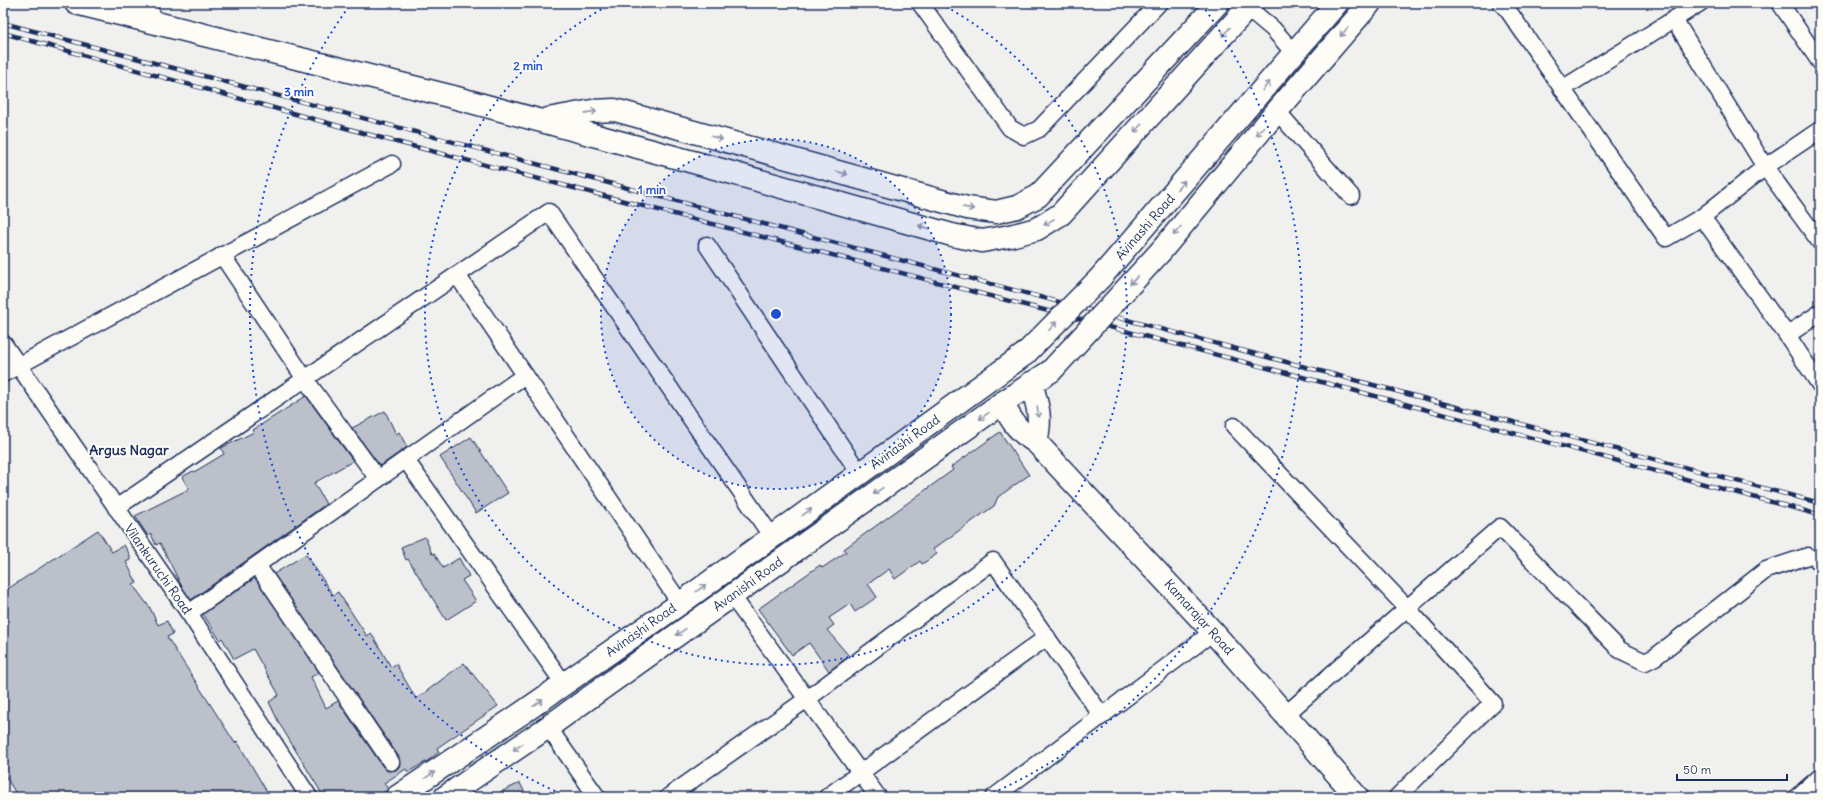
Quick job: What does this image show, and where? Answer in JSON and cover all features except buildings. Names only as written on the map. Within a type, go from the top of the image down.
[{"type":"main road","points":[[76,3],[453,97],[704,165],[952,235],[982,241],[1037,229],[1061,214],[1250,5]]},
{"type":"main road","points":[[539,120],[615,110],[967,208],[996,212],[1017,207],[1038,196],[1218,3]]},
{"type":"main road","name":"Avinashi Road","points":[[397,797],[564,684],[680,603],[1025,354],[1100,278],[1337,3]]},
{"type":"main road","name":"Avinashi Road","points":[[1051,371],[1161,251],[1277,111],[1370,3]]},
{"type":"main road","name":"Avanishi Road","points":[[445,797],[664,645],[1002,403],[1051,371]]},
{"type":"main road","points":[[1031,383],[1039,412],[1039,427],[1036,442]]},
{"type":"main road","name":"Kamarajar Road","points":[[1002,403],[1014,425],[1023,435],[1036,442],[1213,632],[1357,797]]},
{"type":"main road","points":[[764,543],[770,568]]},
{"type":"main road","points":[[650,624],[664,645]]},
{"type":"street","points":[[126,3],[203,34]]},
{"type":"street","points":[[920,3],[1010,128],[1024,136],[1039,129],[1159,3]]},
{"type":"street","points":[[1562,89],[1700,3]]},
{"type":"street","points":[[1780,3],[1820,62]]},
{"type":"street","points":[[1250,5],[1294,53]]},
{"type":"street","points":[[1508,5],[1562,89],[1666,238],[1702,217],[1765,167],[1820,130]]},
{"type":"street","points":[[1674,19],[1765,167],[1820,242]]},
{"type":"street","points":[[1277,111],[1351,196]]},
{"type":"street","points":[[3,374],[17,365],[392,164]]},
{"type":"street","points":[[116,508],[549,212],[764,543]]},
{"type":"street","points":[[1702,217],[1820,385]]},
{"type":"street","points":[[707,245],[860,474]]},
{"type":"street","points":[[222,255],[305,378],[378,479]]},
{"type":"street","points":[[457,275],[680,603]]},
{"type":"street","points":[[1787,336],[1820,313]]},
{"type":"street","name":"Vilankuruchi Road","points":[[3,343],[188,613],[309,797]]},
{"type":"street","points":[[188,613],[525,375]]},
{"type":"street","points":[[1234,426],[1407,608],[1492,703],[1397,797]]},
{"type":"street","points":[[406,460],[564,684]]},
{"type":"street","points":[[1285,715],[1500,527],[1620,650],[1645,662],[1655,657],[1766,570],[1815,560]]},
{"type":"street","points":[[668,797],[807,699],[993,561],[1102,716]]},
{"type":"street","points":[[257,565],[391,762]]},
{"type":"street","points":[[732,596],[878,797]]},
{"type":"street","points":[[994,797],[1213,632]]},
{"type":"street","points":[[827,797],[1047,637]]},
{"type":"street","points":[[548,726],[597,797]]},
{"type":"street","points":[[1797,797],[1820,776]]},
{"type":"railway","points":[[3,23],[1820,503]]},
{"type":"railway","points":[[3,33],[389,140],[1360,392],[1820,515]]},
{"type":"district","name":"Argus Nagar","points":[[129,450]]}]
